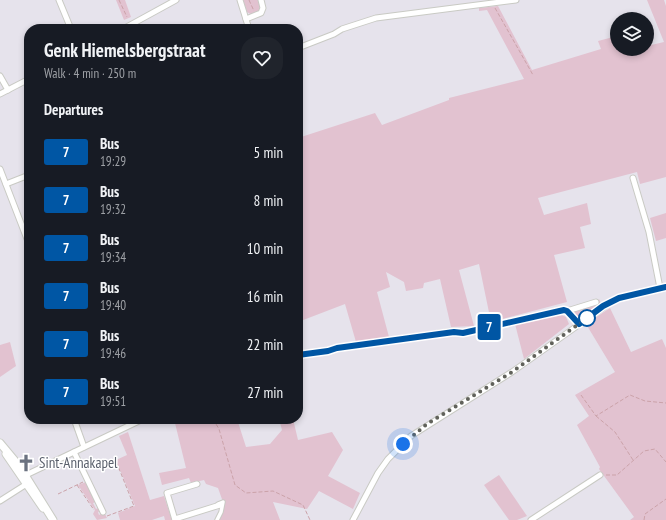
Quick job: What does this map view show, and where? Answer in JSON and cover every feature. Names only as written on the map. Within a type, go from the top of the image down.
[{"type":"main road","points":[[0,443],[25,475],[52,518]]},
{"type":"main road","points":[[0,443],[11,465],[40,506],[52,518]]},
{"type":"street","points":[[59,0],[69,24]]},
{"type":"street","points":[[132,24],[174,0]]},
{"type":"street","points":[[240,0],[248,24]]},
{"type":"street","points":[[246,19],[261,13],[263,8],[261,0]]},
{"type":"street","points":[[303,46],[334,34],[342,29],[376,18],[516,0]]},
{"type":"street","points":[[0,76],[8,90]]},
{"type":"street","points":[[0,94],[24,82]]},
{"type":"street","points":[[0,169],[2,178],[6,184],[24,231]]},
{"type":"street","points":[[6,184],[24,177]]},
{"type":"street","points":[[353,520],[378,473],[388,459],[411,436],[505,376],[615,300],[663,287],[633,178]]},
{"type":"street","points":[[303,354],[328,351],[337,348],[454,332],[463,333],[564,310],[567,311],[596,302]]},
{"type":"street","points":[[567,311],[579,324]]},
{"type":"street","points":[[76,424],[84,447]]},
{"type":"street","points":[[0,501],[25,485],[25,475],[132,424]]},
{"type":"street","points":[[74,452],[104,512]]},
{"type":"street","points":[[531,520],[600,475]]},
{"type":"street","points":[[197,484],[167,493],[175,520],[182,519],[220,505]]},
{"type":"street","points":[[182,519],[181,515],[223,502],[221,512],[217,520]]},
{"type":"path","points":[[119,0],[127,17]]},
{"type":"path","points":[[250,0],[255,15]]},
{"type":"path","points":[[493,4],[532,75]]},
{"type":"path","points":[[581,395],[596,416],[615,432],[634,461]]},
{"type":"path","points":[[596,416],[630,396],[645,401],[666,403]]},
{"type":"path","points":[[216,424],[219,429],[235,485],[246,493],[273,490],[303,505],[310,520]]},
{"type":"path","points":[[600,475],[617,474],[634,461],[644,450],[650,448],[655,449],[666,462]]},
{"type":"path","points":[[104,512],[107,516],[134,506],[116,461]]},
{"type":"path","points":[[58,494],[86,481]]},
{"type":"path","points":[[77,485],[94,510]]},
{"type":"path","points":[[644,520],[646,514],[666,499]]},
{"type":"shaded area","points":[[116,0],[125,0],[131,17],[124,20]]},
{"type":"shaded area","points":[[243,0],[259,0],[260,10],[252,15],[247,12]]},
{"type":"shaded area","points":[[647,0],[664,0],[666,6],[666,177],[640,184],[637,172],[538,198],[544,215],[587,203],[591,224],[580,227],[585,248],[554,255],[567,302],[491,322],[479,264],[459,270],[474,326],[451,327],[440,279],[424,283],[423,288],[406,291],[404,282],[386,272],[390,287],[377,292],[389,337],[356,342],[345,304],[303,320],[303,136],[375,113],[382,125],[449,100],[449,98],[524,79],[487,10],[479,11],[479,8],[498,6],[532,70],[601,49],[598,41],[610,38],[610,56],[654,56],[654,44],[664,42],[654,17],[654,12],[652,12]]},
{"type":"shaded area","points":[[666,213],[666,238],[656,241],[650,218]]},
{"type":"shaded area","points":[[599,299],[601,303],[581,318],[577,318],[574,311],[596,305]]},
{"type":"shaded area","points":[[610,308],[631,352],[662,339],[666,348],[666,520],[630,520],[634,517],[599,469],[600,467],[577,425],[589,416],[575,395],[615,372],[586,324]]},
{"type":"shaded area","points":[[559,314],[566,317],[569,324],[524,359],[515,324]]},
{"type":"shaded area","points":[[10,342],[16,366],[0,377],[0,345]]},
{"type":"shaded area","points":[[175,424],[239,424],[246,447],[270,444],[282,430],[280,424],[294,424],[298,440],[332,432],[343,450],[328,476],[360,493],[353,509],[319,491],[307,509],[273,502],[280,520],[217,520],[223,502],[218,488],[206,484],[204,480],[191,483],[189,478],[162,485],[159,473],[186,468]]},
{"type":"shaded area","points":[[128,432],[150,500],[164,496],[172,520],[165,520],[164,516],[152,520],[120,520],[118,513],[135,506],[116,460],[127,455],[119,436]]},
{"type":"shaded area","points":[[499,475],[527,516],[517,520],[509,520],[484,485]]},
{"type":"shaded area","points":[[86,482],[96,502],[93,503],[96,509],[98,508],[100,511],[98,512],[99,515],[104,512],[107,518],[97,520],[93,514],[95,510],[78,485]]},
{"type":"bus line","name":"7","points":[[303,354],[328,351],[337,348],[454,332],[463,333],[564,310],[572,315],[579,324],[603,306],[619,298],[666,287]]},
{"type":"place","name":"Sint-Annakapel","points":[[26,463]]},
{"type":"route","points":[[403,444],[427,424],[480,394],[588,317],[587,318]]}]
